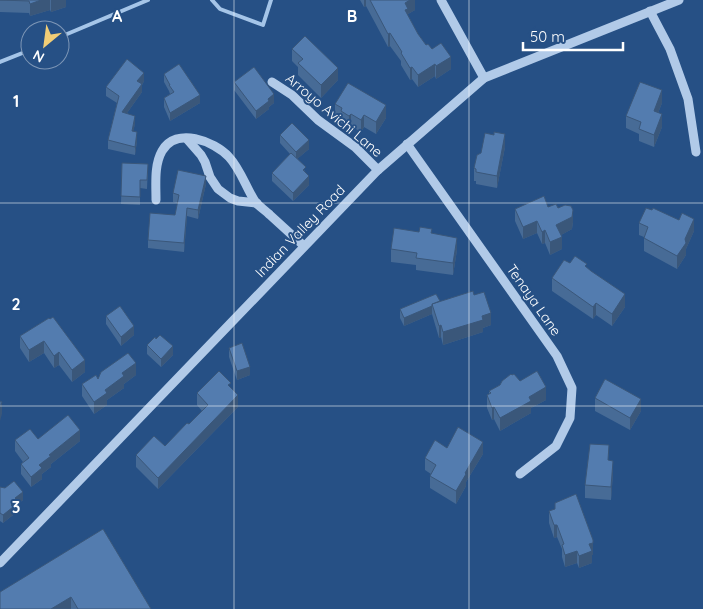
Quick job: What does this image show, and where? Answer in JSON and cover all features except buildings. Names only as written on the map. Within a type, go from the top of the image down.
[{"type":"street","points":[[441,0],[484,78]]},
{"type":"street","name":"Indian Valley Road","points":[[0,563],[378,170],[484,78],[679,0]]},
{"type":"street","points":[[650,11],[670,49],[688,99],[696,152]]},
{"type":"street","name":"Arroyo Avichi Lane","points":[[272,82],[292,95],[318,120],[355,147],[378,170]]},
{"type":"street","points":[[187,139],[201,155],[210,177],[218,189],[230,198],[238,201],[257,203]]},
{"type":"street","points":[[156,200],[157,166],[162,151],[172,141],[187,139],[204,140],[224,152],[240,171],[257,203],[304,246]]},
{"type":"street","name":"Tenaya Lane","points":[[407,144],[557,356],[572,388],[570,418],[556,446],[520,474]]},
{"type":"waterway","points":[[70,33],[148,0]]},
{"type":"waterway","points":[[212,0],[220,9],[263,25],[271,0]]},
{"type":"waterway","points":[[0,62],[20,54]]}]
